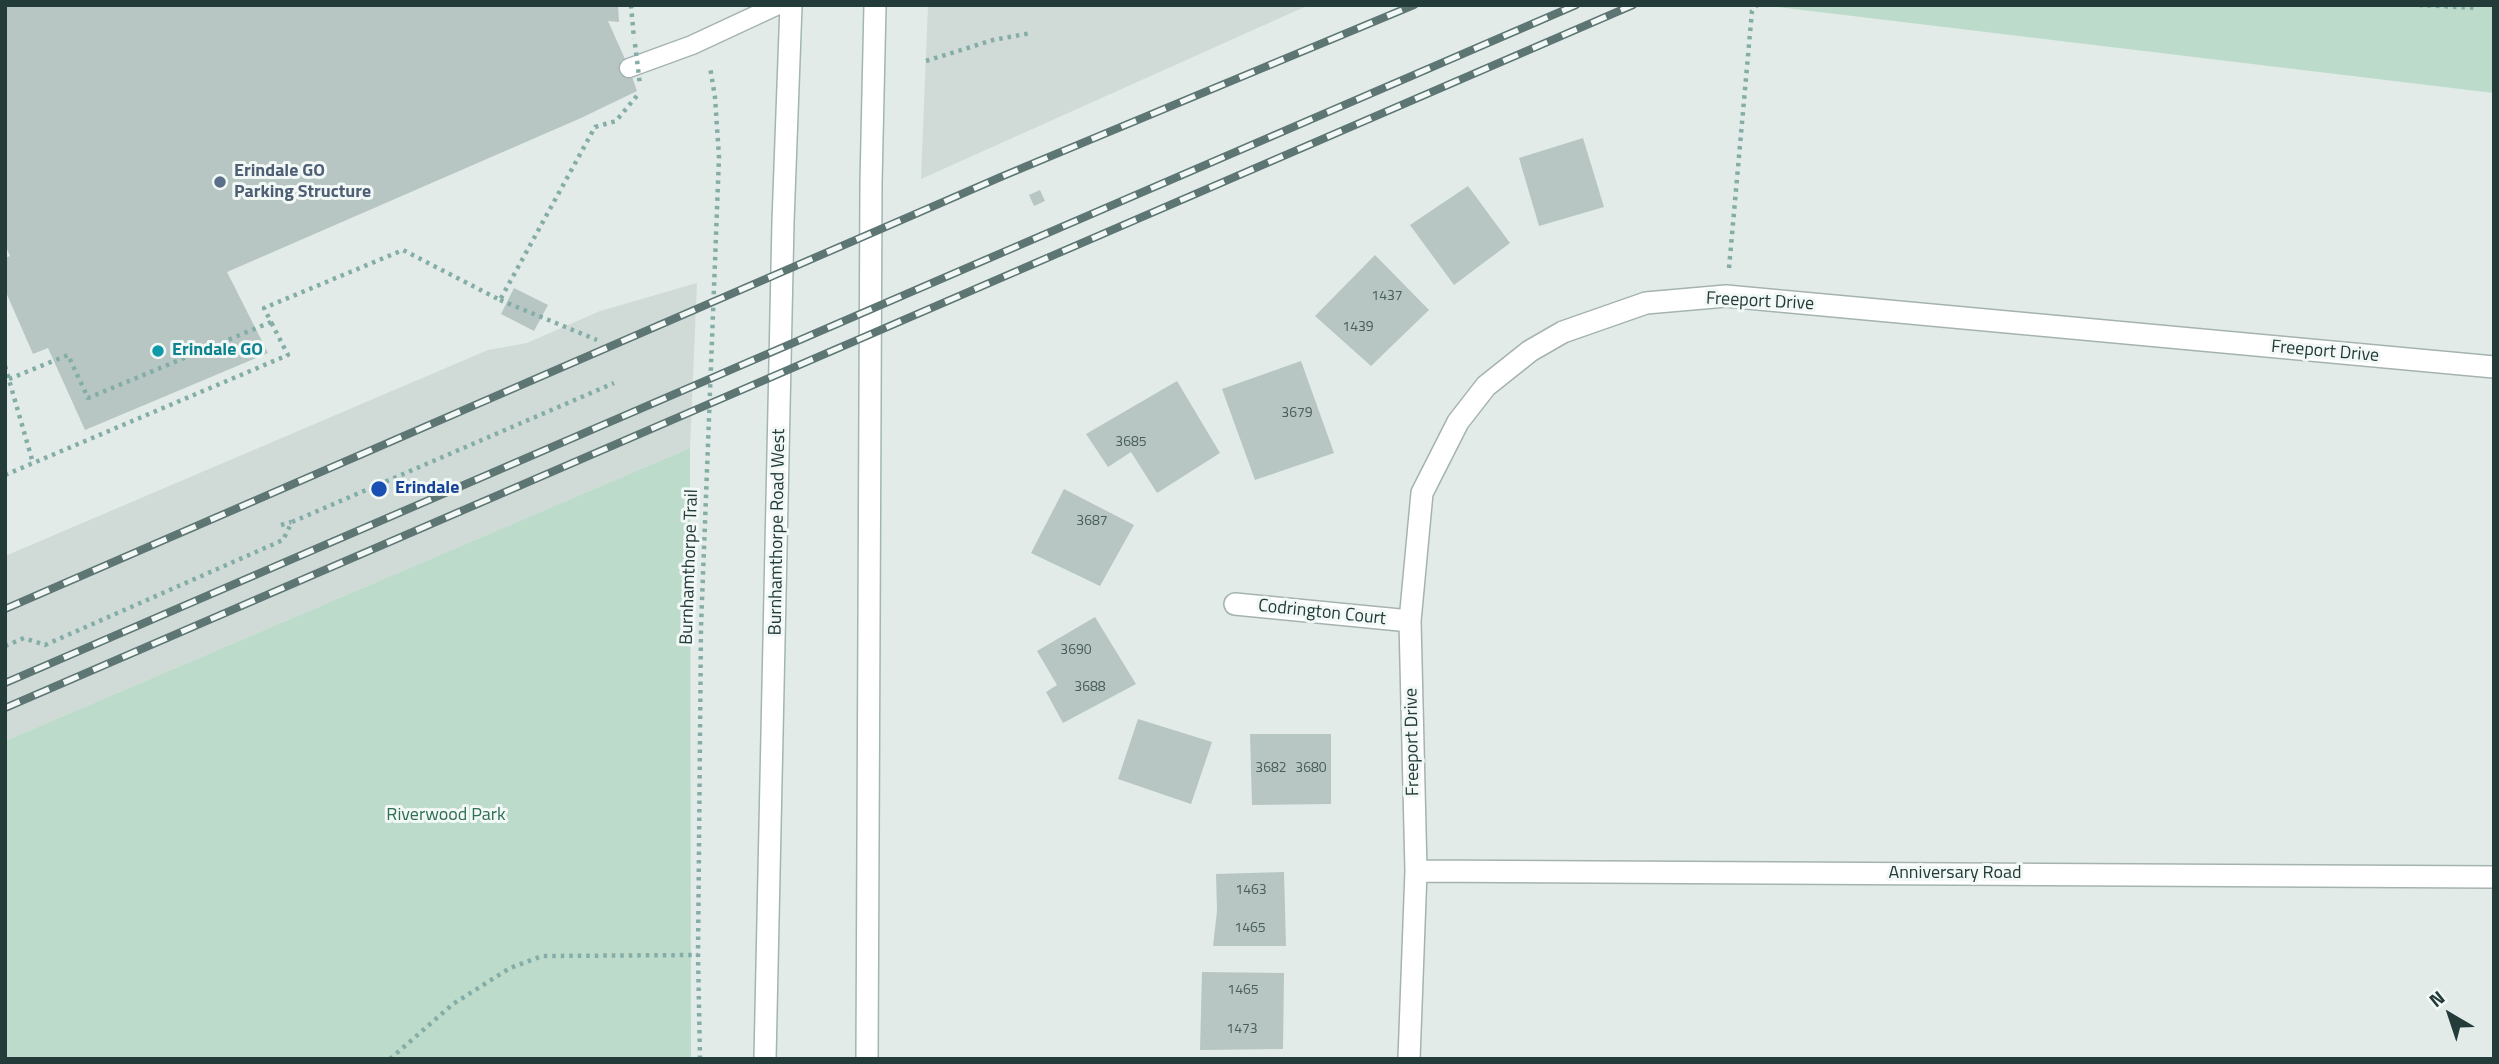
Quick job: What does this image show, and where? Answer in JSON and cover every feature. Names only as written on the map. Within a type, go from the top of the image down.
[{"type":"street","name":"Burnhamthorpe Road West","points":[[765,1059],[790,5]]},
{"type":"street","points":[[867,1059],[871,183],[875,5]]},
{"type":"street","name":"Freeport Drive","points":[[1409,1059],[1416,871],[1410,621],[1422,493],[1458,422],[1486,386],[1530,351],[1563,332],[1646,303],[1726,296],[2494,367]]},
{"type":"street","name":"Codrington Court","points":[[1235,604],[1410,621]]},
{"type":"street","name":"Anniversary Road","points":[[1416,871],[2494,877]]},
{"type":"lane","points":[[629,68],[692,45],[778,5]]},
{"type":"path","points":[[631,5],[640,85]]},
{"type":"path","points":[[1726,296],[1752,11],[1757,5]]},
{"type":"path","points":[[2418,5],[2478,8]]},
{"type":"path","points":[[926,61],[993,40],[1031,33]]},
{"type":"path","name":"Burnhamthorpe Trail","points":[[700,1059],[698,955],[701,627],[719,157],[711,77]]},
{"type":"path","points":[[500,300],[595,127],[616,121],[640,94]]},
{"type":"path","points":[[5,475],[288,355],[264,308],[403,250],[500,300],[597,340]]},
{"type":"path","points":[[9,379],[68,355],[88,398],[271,322]]},
{"type":"path","points":[[5,366],[33,463]]},
{"type":"path","points":[[281,525],[614,383]]},
{"type":"path","points":[[5,646],[24,638],[45,645],[283,540],[292,522]]},
{"type":"path","points":[[390,1059],[453,1004],[510,968],[542,956],[698,955]]},
{"type":"shaded area","points":[[928,5],[1309,5],[921,179]]},
{"type":"shaded area","name":"Erindale","points":[[697,283],[690,448],[5,741],[5,556],[488,350],[527,343],[600,311]]},
{"type":"green space","points":[[1761,5],[2494,5],[2494,93]]},
{"type":"green space","name":"Riverwood Park","points":[[690,448],[691,1059],[5,1059],[5,741]]},
{"type":"building","name":"Erindale GO Parking Structure","points":[[5,5],[618,5],[619,22],[608,21],[637,91],[227,272],[268,353],[85,430],[48,348],[33,354],[5,290],[5,258],[10,256],[5,245]]},
{"type":"building","points":[[1583,138],[1604,207],[1539,226],[1519,158]]},
{"type":"building","points":[[1468,186],[1510,243],[1454,285],[1410,225]]},
{"type":"building","points":[[1040,190],[1045,201],[1034,206],[1029,195]]},
{"type":"building","points":[[1375,255],[1429,310],[1371,366],[1315,316]]},
{"type":"building","points":[[514,288],[548,305],[534,331],[501,314]]},
{"type":"building","points":[[1301,361],[1334,453],[1255,480],[1222,389]]},
{"type":"building","points":[[1177,381],[1220,453],[1157,493],[1131,452],[1108,467],[1086,434]]},
{"type":"building","points":[[1064,489],[1134,525],[1100,586],[1031,553]]},
{"type":"building","points":[[1095,617],[1136,684],[1063,723],[1046,692],[1057,685],[1037,651]]},
{"type":"building","points":[[1138,719],[1212,742],[1191,804],[1118,779]]},
{"type":"building","points":[[1250,734],[1331,734],[1331,804],[1252,805]]},
{"type":"building","points":[[1284,872],[1286,946],[1213,946],[1217,911],[1216,874]]},
{"type":"building","points":[[1202,972],[1284,973],[1283,1049],[1200,1050]]},
{"type":"railway","points":[[5,609],[1003,176],[1414,5]]},
{"type":"railway","points":[[5,683],[1576,5]]},
{"type":"railway","points":[[5,708],[1633,5]]},
{"type":"place","name":"Erindale GO Parking Structure","points":[[220,182]]},
{"type":"place","name":"Erindale GO","points":[[158,351]]},
{"type":"place","name":"Erindale","points":[[379,489]]}]
